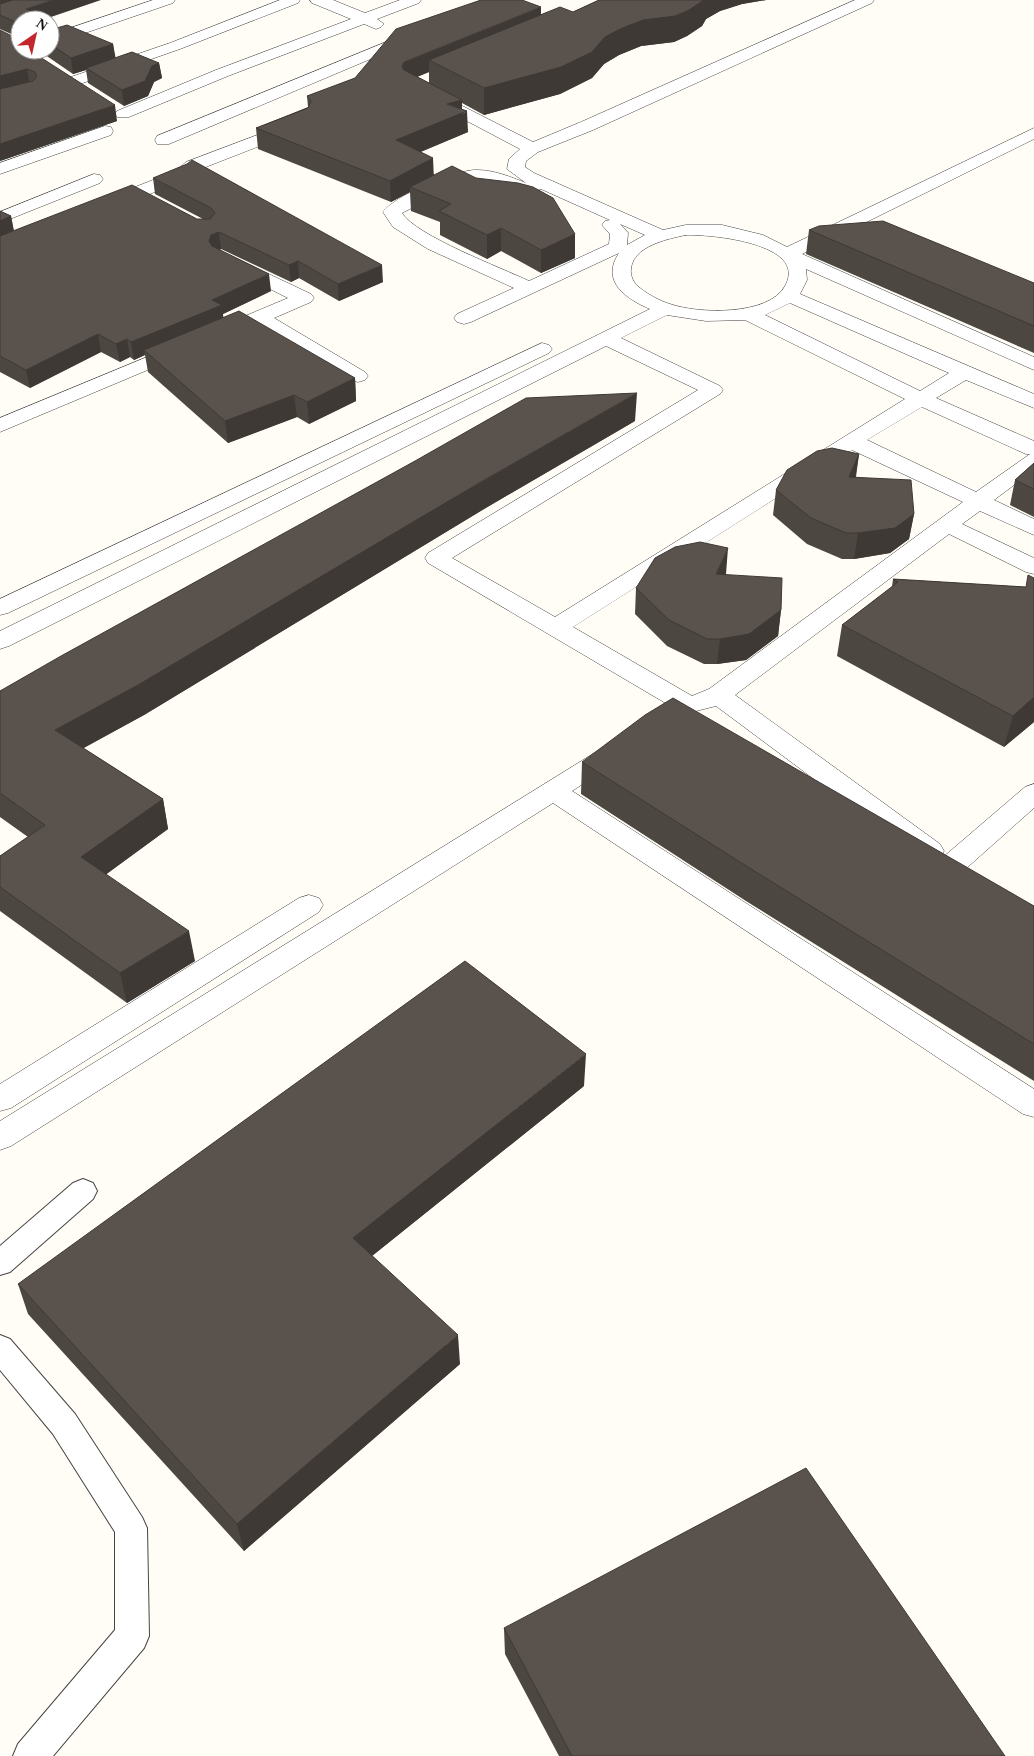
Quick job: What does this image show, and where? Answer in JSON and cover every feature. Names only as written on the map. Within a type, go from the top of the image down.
[{"type":"street","points":[[60,37],[168,0]]},
{"type":"street","points":[[71,82],[175,46],[293,0]]},
{"type":"street","points":[[317,0],[367,19],[406,38]]},
{"type":"street","points":[[124,114],[222,73],[414,0]]},
{"type":"street","points":[[534,186],[516,169],[518,159],[532,148],[587,126],[867,0]]},
{"type":"street","points":[[163,140],[424,32]]},
{"type":"street","points":[[56,73],[86,91]]},
{"type":"street","points":[[421,91],[532,148]]},
{"type":"street","points":[[109,105],[188,156]]},
{"type":"street","points":[[90,211],[182,175],[192,166],[303,123]]},
{"type":"street","points":[[0,170],[105,131]]},
{"type":"street","points":[[787,254],[1034,132]]},
{"type":"street","points":[[1014,142],[1034,150]]},
{"type":"street","points":[[530,288],[434,245],[399,223],[392,212],[405,203],[458,179],[476,175],[534,186],[610,219],[660,235]]},
{"type":"street","points":[[0,218],[94,179]]},
{"type":"street","points":[[136,193],[153,202]]},
{"type":"street","points":[[864,216],[882,224]]},
{"type":"street","points":[[464,318],[618,247],[619,233],[610,219]]},
{"type":"street","points":[[787,254],[795,264],[799,275],[797,286],[789,296],[772,307],[748,314],[720,316],[691,314],[664,309],[642,299],[627,285],[621,271],[625,256],[639,244],[660,235],[686,230],[715,230],[743,234],[759,239],[787,254],[1034,364]]},
{"type":"street","points":[[0,426],[304,298],[222,257]]},
{"type":"street","points":[[789,296],[1034,402]]},
{"type":"street","points":[[0,608],[588,328],[642,299]]},
{"type":"street","points":[[0,641],[664,309]]},
{"type":"street","points":[[748,314],[921,399],[1034,449]]},
{"type":"street","points":[[259,317],[358,376]]},
{"type":"street","points":[[606,338],[714,390],[436,558],[688,705]]},
{"type":"street","points":[[555,628],[851,440],[965,372]]},
{"type":"street","points":[[851,440],[1034,528]]},
{"type":"street","points":[[663,721],[688,705],[704,702],[718,694],[1034,460]]},
{"type":"street","points":[[947,525],[1034,567]]},
{"type":"street","points":[[718,694],[951,866],[976,882]]},
{"type":"street","points":[[0,1137],[630,742]]},
{"type":"street","points":[[554,791],[1034,1105]]},
{"type":"street","points":[[951,866],[1034,793]]},
{"type":"street","points":[[0,1099],[309,905]]},
{"type":"lane","points":[[0,1263],[83,1192]]},
{"type":"lane","points":[[0,1348],[64,1424],[130,1528],[132,1636],[30,1756]]},
{"type":"building","points":[[13,0],[53,0],[26,9],[28,10],[10,10],[10,19],[0,15],[0,4]]},
{"type":"building","points":[[481,0],[522,0],[541,7],[404,62],[402,67],[404,70],[462,100],[447,104],[467,111],[396,140],[433,158],[390,181],[256,128],[308,108],[311,101],[307,96],[355,78],[396,29]]},
{"type":"building","points":[[599,0],[704,0],[689,10],[675,16],[643,20],[620,29],[605,37],[592,52],[561,67],[484,88],[429,60],[560,7],[573,12]]},
{"type":"building","points":[[67,25],[113,44],[71,58],[60,51],[60,27]]},
{"type":"building","points":[[0,30],[10,35],[10,60],[45,60],[115,105],[0,144],[0,89],[33,81],[37,77],[35,72],[27,69],[0,76]]},
{"type":"building","points":[[132,52],[159,63],[152,66],[145,81],[122,90],[86,68]]},
{"type":"building","points":[[192,160],[382,265],[338,284],[298,261],[289,265],[219,232],[211,235],[209,241],[212,246],[269,274],[212,300],[222,305],[131,342],[127,339],[116,344],[98,334],[26,370],[0,356],[0,236],[132,185],[197,219],[210,219],[215,213],[211,208],[153,178],[187,164]]},
{"type":"building","points":[[452,166],[476,178],[518,183],[533,187],[553,198],[575,234],[541,250],[501,228],[487,235],[439,211],[451,204],[410,187]]},
{"type":"building","points":[[0,211],[11,216],[0,221]]},
{"type":"building","points":[[883,221],[1034,283],[1034,326],[809,230],[819,226]]},
{"type":"building","points":[[239,311],[355,378],[307,402],[294,395],[225,421],[144,350]]},
{"type":"building","points":[[637,393],[484,480],[138,685],[55,730],[163,799],[81,857],[189,931],[120,973],[0,887],[0,856],[45,825],[0,793],[0,691],[526,398]]},
{"type":"building","points":[[832,448],[859,454],[849,477],[911,480],[914,514],[895,528],[846,533],[811,518],[776,490],[787,470],[817,451]]},
{"type":"building","points":[[1034,463],[1034,489],[1015,480]]},
{"type":"building","points":[[700,542],[728,548],[716,574],[782,578],[781,610],[749,634],[720,639],[707,639],[669,620],[636,588],[655,558],[675,547]]},
{"type":"building","points":[[1028,575],[1034,578],[1034,697],[1013,716],[842,625],[898,582],[893,579],[1026,587]]},
{"type":"building","points":[[673,698],[1034,906],[1034,1044],[582,762],[645,715]]},
{"type":"building","points":[[465,961],[586,1054],[353,1238],[458,1335],[237,1524],[18,1284]]},
{"type":"building","points":[[806,1468],[1005,1756],[572,1756],[504,1628]]}]
